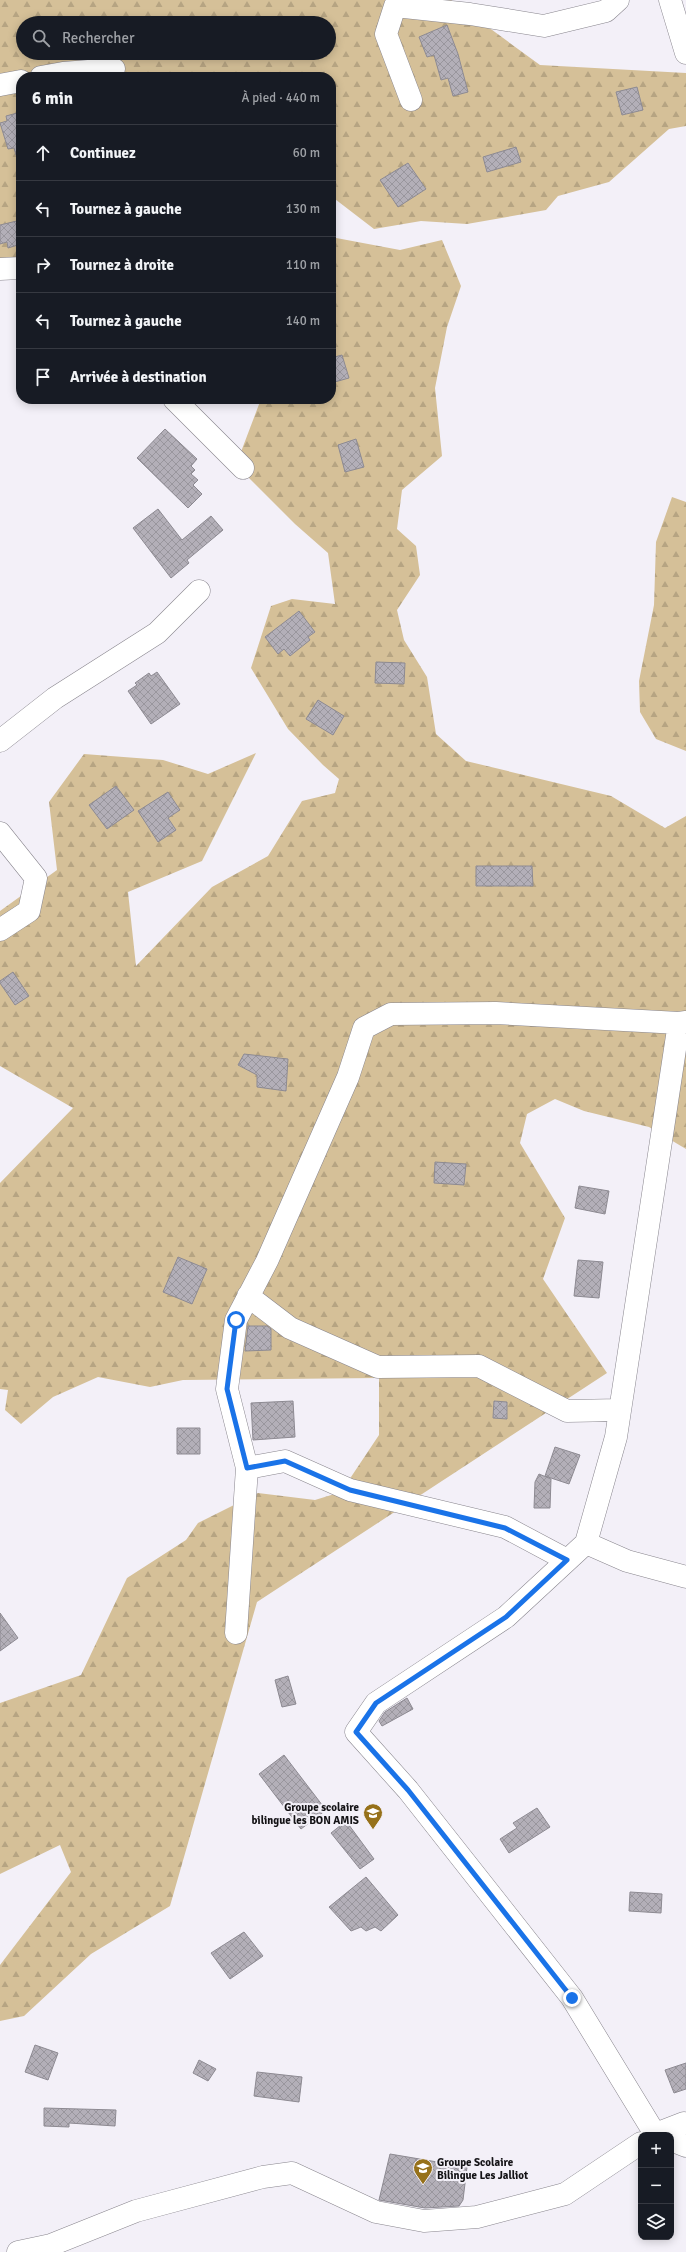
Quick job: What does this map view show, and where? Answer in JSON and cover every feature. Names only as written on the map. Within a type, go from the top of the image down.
[{"type":"street","points":[[411,100],[386,34],[395,6],[470,14],[544,26],[606,11],[618,0]]},
{"type":"street","points":[[676,4],[686,54]]},
{"type":"street","points":[[63,72],[114,69]]},
{"type":"street","points":[[0,85],[16,82]]},
{"type":"street","points":[[179,404],[243,468]]},
{"type":"street","points":[[0,741],[55,698],[157,634],[199,591]]},
{"type":"street","points":[[0,833],[36,878],[29,911],[0,930]]},
{"type":"street","points":[[236,1633],[247,1468],[227,1389],[236,1320],[267,1261],[348,1077],[364,1028],[391,1014],[496,1013],[683,1023],[616,1438],[586,1543],[506,1617],[376,1703],[356,1732],[408,1790],[572,1998],[659,2132]]},
{"type":"street","points":[[248,1296],[290,1328],[378,1367],[479,1366],[567,1411],[620,1410]]},
{"type":"street","points":[[247,1468],[285,1461],[350,1490],[505,1528],[567,1560]]},
{"type":"street","points":[[586,1543],[627,1561],[686,1577]]},
{"type":"street","points":[[674,2141],[686,2146]]},
{"type":"street","points":[[18,2252],[51,2244],[136,2212],[263,2177],[292,2173],[376,2212],[424,2221],[477,2217],[565,2194],[638,2149]]},
{"type":"green space","points":[[0,0],[451,0],[540,65],[686,73],[686,126],[669,129],[609,182],[558,196],[546,210],[467,224],[421,221],[374,229],[336,200],[336,72],[16,72],[16,267],[0,266]]},
{"type":"green space","points":[[336,238],[400,250],[442,240],[461,286],[447,327],[435,388],[442,456],[402,490],[397,529],[416,546],[420,575],[397,610],[404,640],[427,677],[436,734],[466,761],[611,796],[665,828],[686,816],[686,1149],[649,1127],[584,1111],[555,1099],[527,1114],[520,1143],[565,1218],[543,1279],[607,1373],[257,1602],[170,1906],[91,1954],[24,2016],[0,2021],[0,1965],[71,1872],[60,1845],[0,1874],[0,1703],[81,1675],[127,1578],[186,1540],[198,1523],[258,1493],[315,1500],[341,1492],[379,1435],[379,1378],[183,1380],[150,1387],[98,1377],[53,1397],[21,1424],[5,1410],[8,1390],[0,1389],[0,1183],[73,1108],[0,1066],[0,911],[57,870],[49,802],[84,754],[163,760],[208,774],[256,753],[202,861],[128,892],[136,966],[212,887],[268,856],[302,801],[335,793],[339,779],[323,765],[288,729],[251,668],[271,606],[292,599],[335,604],[328,553],[295,524],[236,465],[259,404],[336,404]]},
{"type":"green space","points":[[672,497],[686,502],[686,751],[656,739],[640,712],[639,681],[654,605],[656,542]]},
{"type":"building","points":[[447,25],[458,54],[468,92],[453,96],[448,78],[441,80],[434,55],[427,57],[419,37]]},
{"type":"building","points":[[637,87],[643,110],[622,115],[616,92]]},
{"type":"building","points":[[16,113],[16,155],[14,148],[8,149],[0,123],[7,121],[6,116]]},
{"type":"building","points":[[516,147],[521,162],[487,172],[483,157]]},
{"type":"building","points":[[408,163],[426,189],[398,207],[380,180]]},
{"type":"building","points":[[16,221],[16,246],[8,248],[7,242],[0,244],[0,225]]},
{"type":"building","points":[[342,355],[349,378],[336,382],[336,357]]},
{"type":"building","points":[[165,429],[197,459],[191,466],[195,470],[191,474],[198,480],[193,485],[202,494],[188,508],[137,458]]},
{"type":"building","points":[[356,439],[364,467],[345,472],[338,445]]},
{"type":"building","points":[[158,509],[182,540],[211,516],[223,530],[187,560],[189,563],[171,578],[133,528]]},
{"type":"building","points":[[299,611],[315,632],[308,637],[310,640],[290,656],[284,649],[278,654],[265,637]]},
{"type":"building","points":[[376,662],[405,663],[404,684],[375,683]]},
{"type":"building","points":[[157,672],[180,704],[151,724],[128,691],[137,685],[135,683],[149,673],[151,676]]},
{"type":"building","points":[[318,700],[344,716],[333,735],[306,719]]},
{"type":"building","points":[[116,786],[134,810],[107,829],[89,805]]},
{"type":"building","points":[[168,792],[180,810],[168,818],[176,830],[158,842],[138,811]]},
{"type":"building","points":[[476,866],[532,866],[533,886],[476,886]]},
{"type":"building","points":[[13,972],[29,996],[15,1005],[0,983],[0,981]]},
{"type":"building","points":[[244,1054],[288,1059],[286,1091],[257,1087],[257,1075],[238,1065]]},
{"type":"building","points":[[435,1162],[466,1164],[464,1185],[434,1183]]},
{"type":"building","points":[[579,1186],[609,1191],[605,1214],[575,1208]]},
{"type":"building","points":[[178,1257],[207,1269],[192,1304],[163,1292]]},
{"type":"building","points":[[578,1260],[603,1262],[599,1298],[574,1296]]},
{"type":"building","points":[[248,1326],[267,1326],[271,1329],[271,1350],[245,1351]]},
{"type":"building","points":[[293,1401],[295,1437],[253,1440],[251,1403]]},
{"type":"building","points":[[494,1401],[507,1402],[507,1419],[493,1418]]},
{"type":"building","points":[[177,1428],[200,1428],[200,1454],[177,1454]]},
{"type":"building","points":[[555,1447],[580,1455],[569,1484],[545,1476]]},
{"type":"building","points":[[539,1474],[551,1479],[550,1508],[534,1508],[535,1482]]},
{"type":"building","points":[[0,1613],[18,1638],[0,1651]]},
{"type":"building","points":[[288,1676],[296,1704],[282,1707],[275,1680]]},
{"type":"building","points":[[407,1698],[413,1709],[382,1726],[379,1721],[385,1712]]},
{"type":"building","points":[[284,1755],[326,1810],[301,1829],[259,1774]]},
{"type":"building","points":[[537,1808],[550,1827],[509,1853],[500,1839],[517,1828],[513,1823]]},
{"type":"building","points":[[346,1821],[374,1859],[360,1869],[331,1833]]},
{"type":"building","points":[[366,1877],[398,1915],[381,1931],[375,1927],[366,1931],[361,1927],[351,1931],[329,1907]]},
{"type":"building","points":[[630,1892],[662,1894],[661,1913],[629,1911]]},
{"type":"building","points":[[244,1932],[263,1956],[230,1979],[211,1953]]},
{"type":"building","points":[[35,2045],[58,2053],[48,2080],[25,2072]]},
{"type":"building","points":[[199,2060],[216,2069],[208,2081],[193,2073]]},
{"type":"building","points":[[686,2063],[686,2089],[674,2093],[665,2070]]},
{"type":"building","points":[[257,2072],[302,2077],[299,2102],[254,2096]]},
{"type":"building","points":[[44,2108],[116,2110],[115,2126],[69,2123],[69,2127],[44,2126]]},
{"type":"building","points":[[390,2154],[467,2167],[463,2200],[459,2206],[425,2208],[379,2200]]},
{"type":"place","name":"Groupe scolaire bilingue les BON AMIS","points":[[373,1830]]},
{"type":"place","name":"Groupe Scolaire Bilingue Les Jalliot","points":[[423,2185]]},
{"type":"route","points":[[236,1320],[227,1389],[247,1468],[285,1461],[350,1490],[434,1509],[505,1528],[567,1560],[506,1617],[376,1703],[356,1732],[408,1790],[572,1998]]}]
